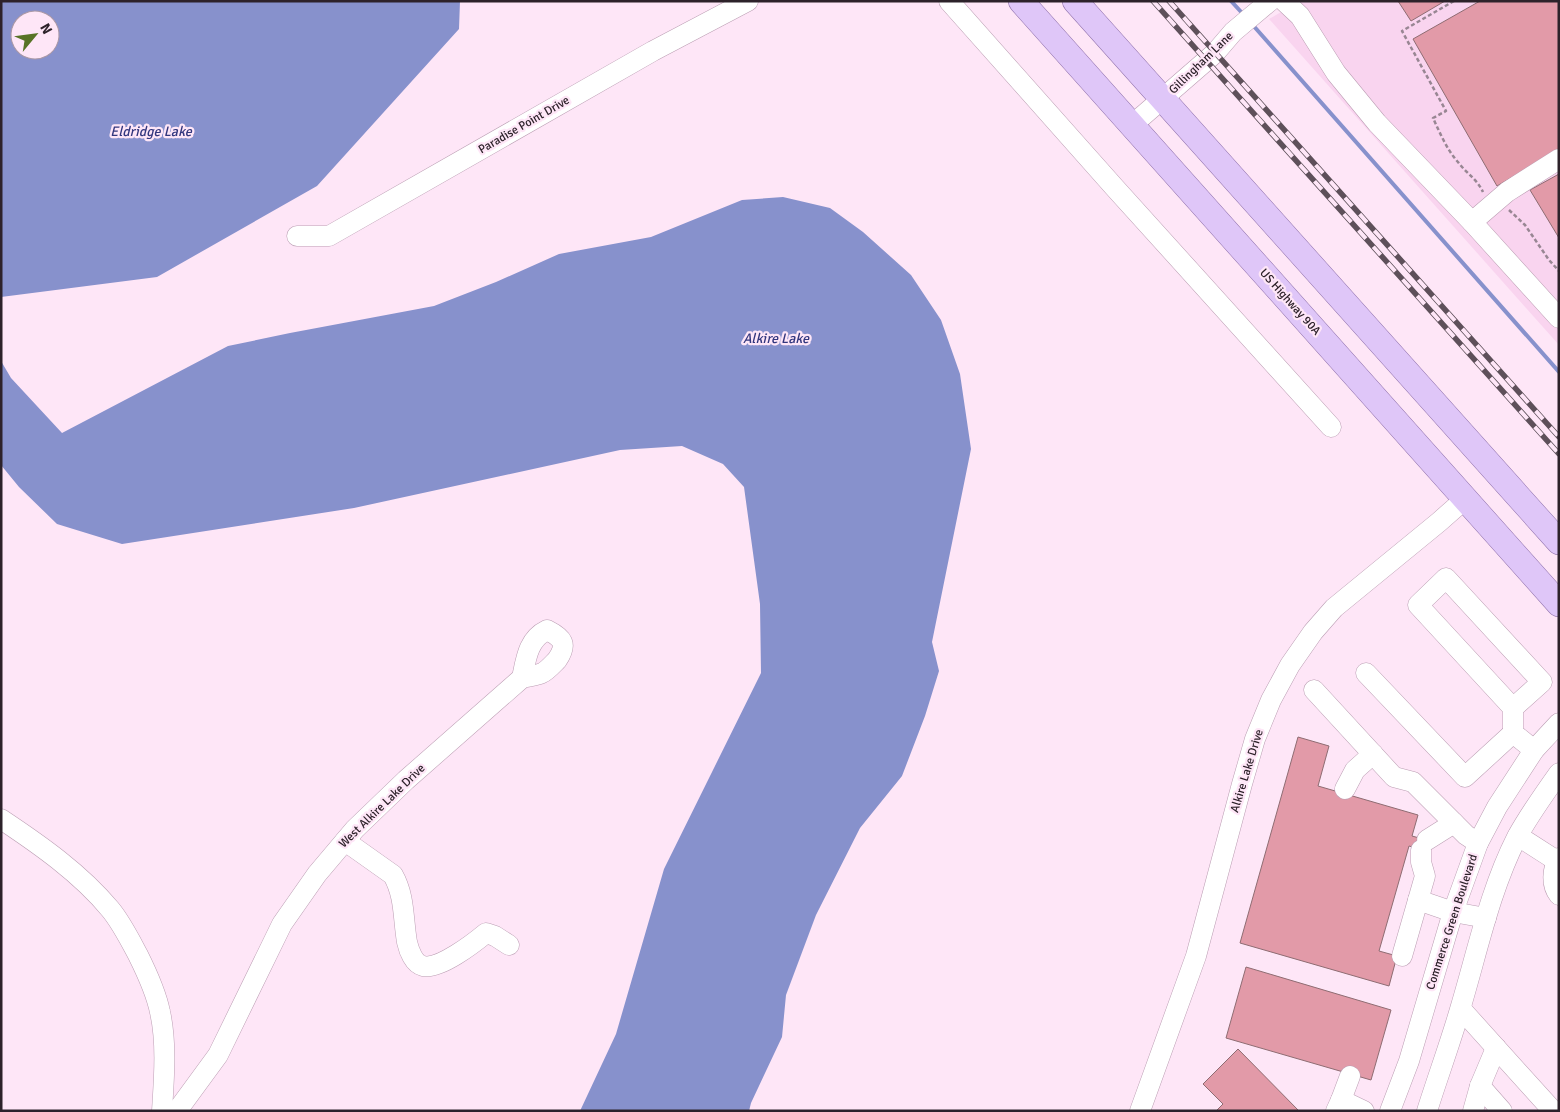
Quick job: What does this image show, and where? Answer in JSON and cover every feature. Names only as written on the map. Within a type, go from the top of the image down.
[{"type":"main road","name":"US Highway 90A","points":[[1020,1],[1559,604]]},
{"type":"main road","points":[[1076,1],[1559,542]]},
{"type":"main road","points":[[1465,499],[1496,472]]},
{"type":"street","name":"Paradise Point Drive","points":[[297,236],[330,236],[654,51],[748,1]]},
{"type":"street","points":[[949,1],[1331,427]]},
{"type":"street","points":[[1273,2],[1300,16],[1336,73],[1377,123],[1472,222],[1559,318]]},
{"type":"street","name":"Gillingham Lane","points":[[1131,126],[1215,53],[1233,32],[1273,2]]},
{"type":"street","points":[[1472,222],[1503,196],[1559,160]]},
{"type":"street","name":"Alkire Lake Drive","points":[[1140,1111],[1196,956],[1255,739],[1275,693],[1290,665],[1312,632],[1334,608],[1465,499]]},
{"type":"street","points":[[1366,673],[1465,777],[1513,733],[1513,708],[1418,605],[1446,578],[1542,682],[1513,708]]},
{"type":"street","name":"West Alkire Lake Drive","points":[[177,1111],[218,1054],[282,924],[317,874],[345,840],[406,780],[522,678]]},
{"type":"street","points":[[1314,690],[1394,777],[1413,782],[1466,835],[1478,843]]},
{"type":"street","name":"Commerce Green Boulevard","points":[[1390,1111],[1409,1061],[1453,912],[1478,843],[1497,808],[1534,750],[1559,723]]},
{"type":"street","points":[[1513,733],[1534,750]]},
{"type":"street","points":[[1345,789],[1355,770],[1373,754]]},
{"type":"street","points":[[1427,1111],[1461,1009],[1486,918],[1503,870],[1518,836],[1559,774]]},
{"type":"street","points":[[1,819],[34,841],[84,882],[111,910],[131,942],[148,974],[160,1012],[165,1062],[162,1111]]},
{"type":"street","points":[[1402,956],[1424,876],[1422,862],[1424,845],[1454,823]]},
{"type":"street","points":[[1518,836],[1558,859],[1553,875],[1553,885],[1559,896]]},
{"type":"street","points":[[345,840],[393,875],[398,883],[407,943],[411,954],[418,964],[425,967],[442,963],[486,933],[495,936],[509,945]]},
{"type":"street","points":[[1418,900],[1453,912],[1486,918]]},
{"type":"street","points":[[1461,1009],[1552,1111]]},
{"type":"street","points":[[1473,1111],[1480,1086],[1496,1048]]},
{"type":"street","points":[[1350,1076],[1339,1106],[1364,1111]]},
{"type":"street","points":[[1480,1086],[1502,1111]]},
{"type":"path","points":[[1454,1],[1402,31],[1446,111],[1433,118],[1457,162],[1480,184],[1484,194],[1503,196],[1559,271]]},
{"type":"shaded area","points":[[1300,1],[1559,1],[1559,345],[1269,19]]},
{"type":"water","name":"Eldridge Lake","points":[[1,1],[460,1],[459,29],[317,186],[157,277],[1,297]]},
{"type":"water","name":"Alkire Lake","points":[[783,197],[830,208],[863,232],[911,275],[941,320],[960,374],[971,449],[932,642],[939,671],[925,716],[902,776],[860,828],[816,915],[786,995],[782,1037],[749,1111],[580,1111],[616,1034],[664,869],[761,673],[760,604],[744,487],[723,464],[682,446],[620,450],[354,508],[122,544],[57,524],[19,487],[1,465],[1,361],[11,378],[62,433],[228,346],[434,306],[496,282],[559,254],[651,237],[742,200]]},
{"type":"building","points":[[1398,1],[1445,1],[1411,21]]},
{"type":"building","points":[[1480,1],[1559,1],[1559,150],[1497,186],[1413,39]]},
{"type":"building","points":[[1559,174],[1559,238],[1530,190]]},
{"type":"building","points":[[1298,737],[1329,746],[1318,786],[1418,815],[1412,836],[1430,841],[1427,851],[1409,846],[1379,951],[1397,956],[1389,986],[1240,943]]},
{"type":"building","points":[[1246,967],[1391,1010],[1371,1080],[1226,1038]]},
{"type":"building","points":[[1238,1049],[1299,1111],[1216,1111],[1223,1104],[1203,1084]]},
{"type":"waterway","points":[[1231,1],[1243,14]]},
{"type":"waterway","points":[[1251,23],[1559,372]]},
{"type":"railway","points":[[1153,1],[1559,454]]},
{"type":"railway","points":[[1169,1],[1559,437]]}]
